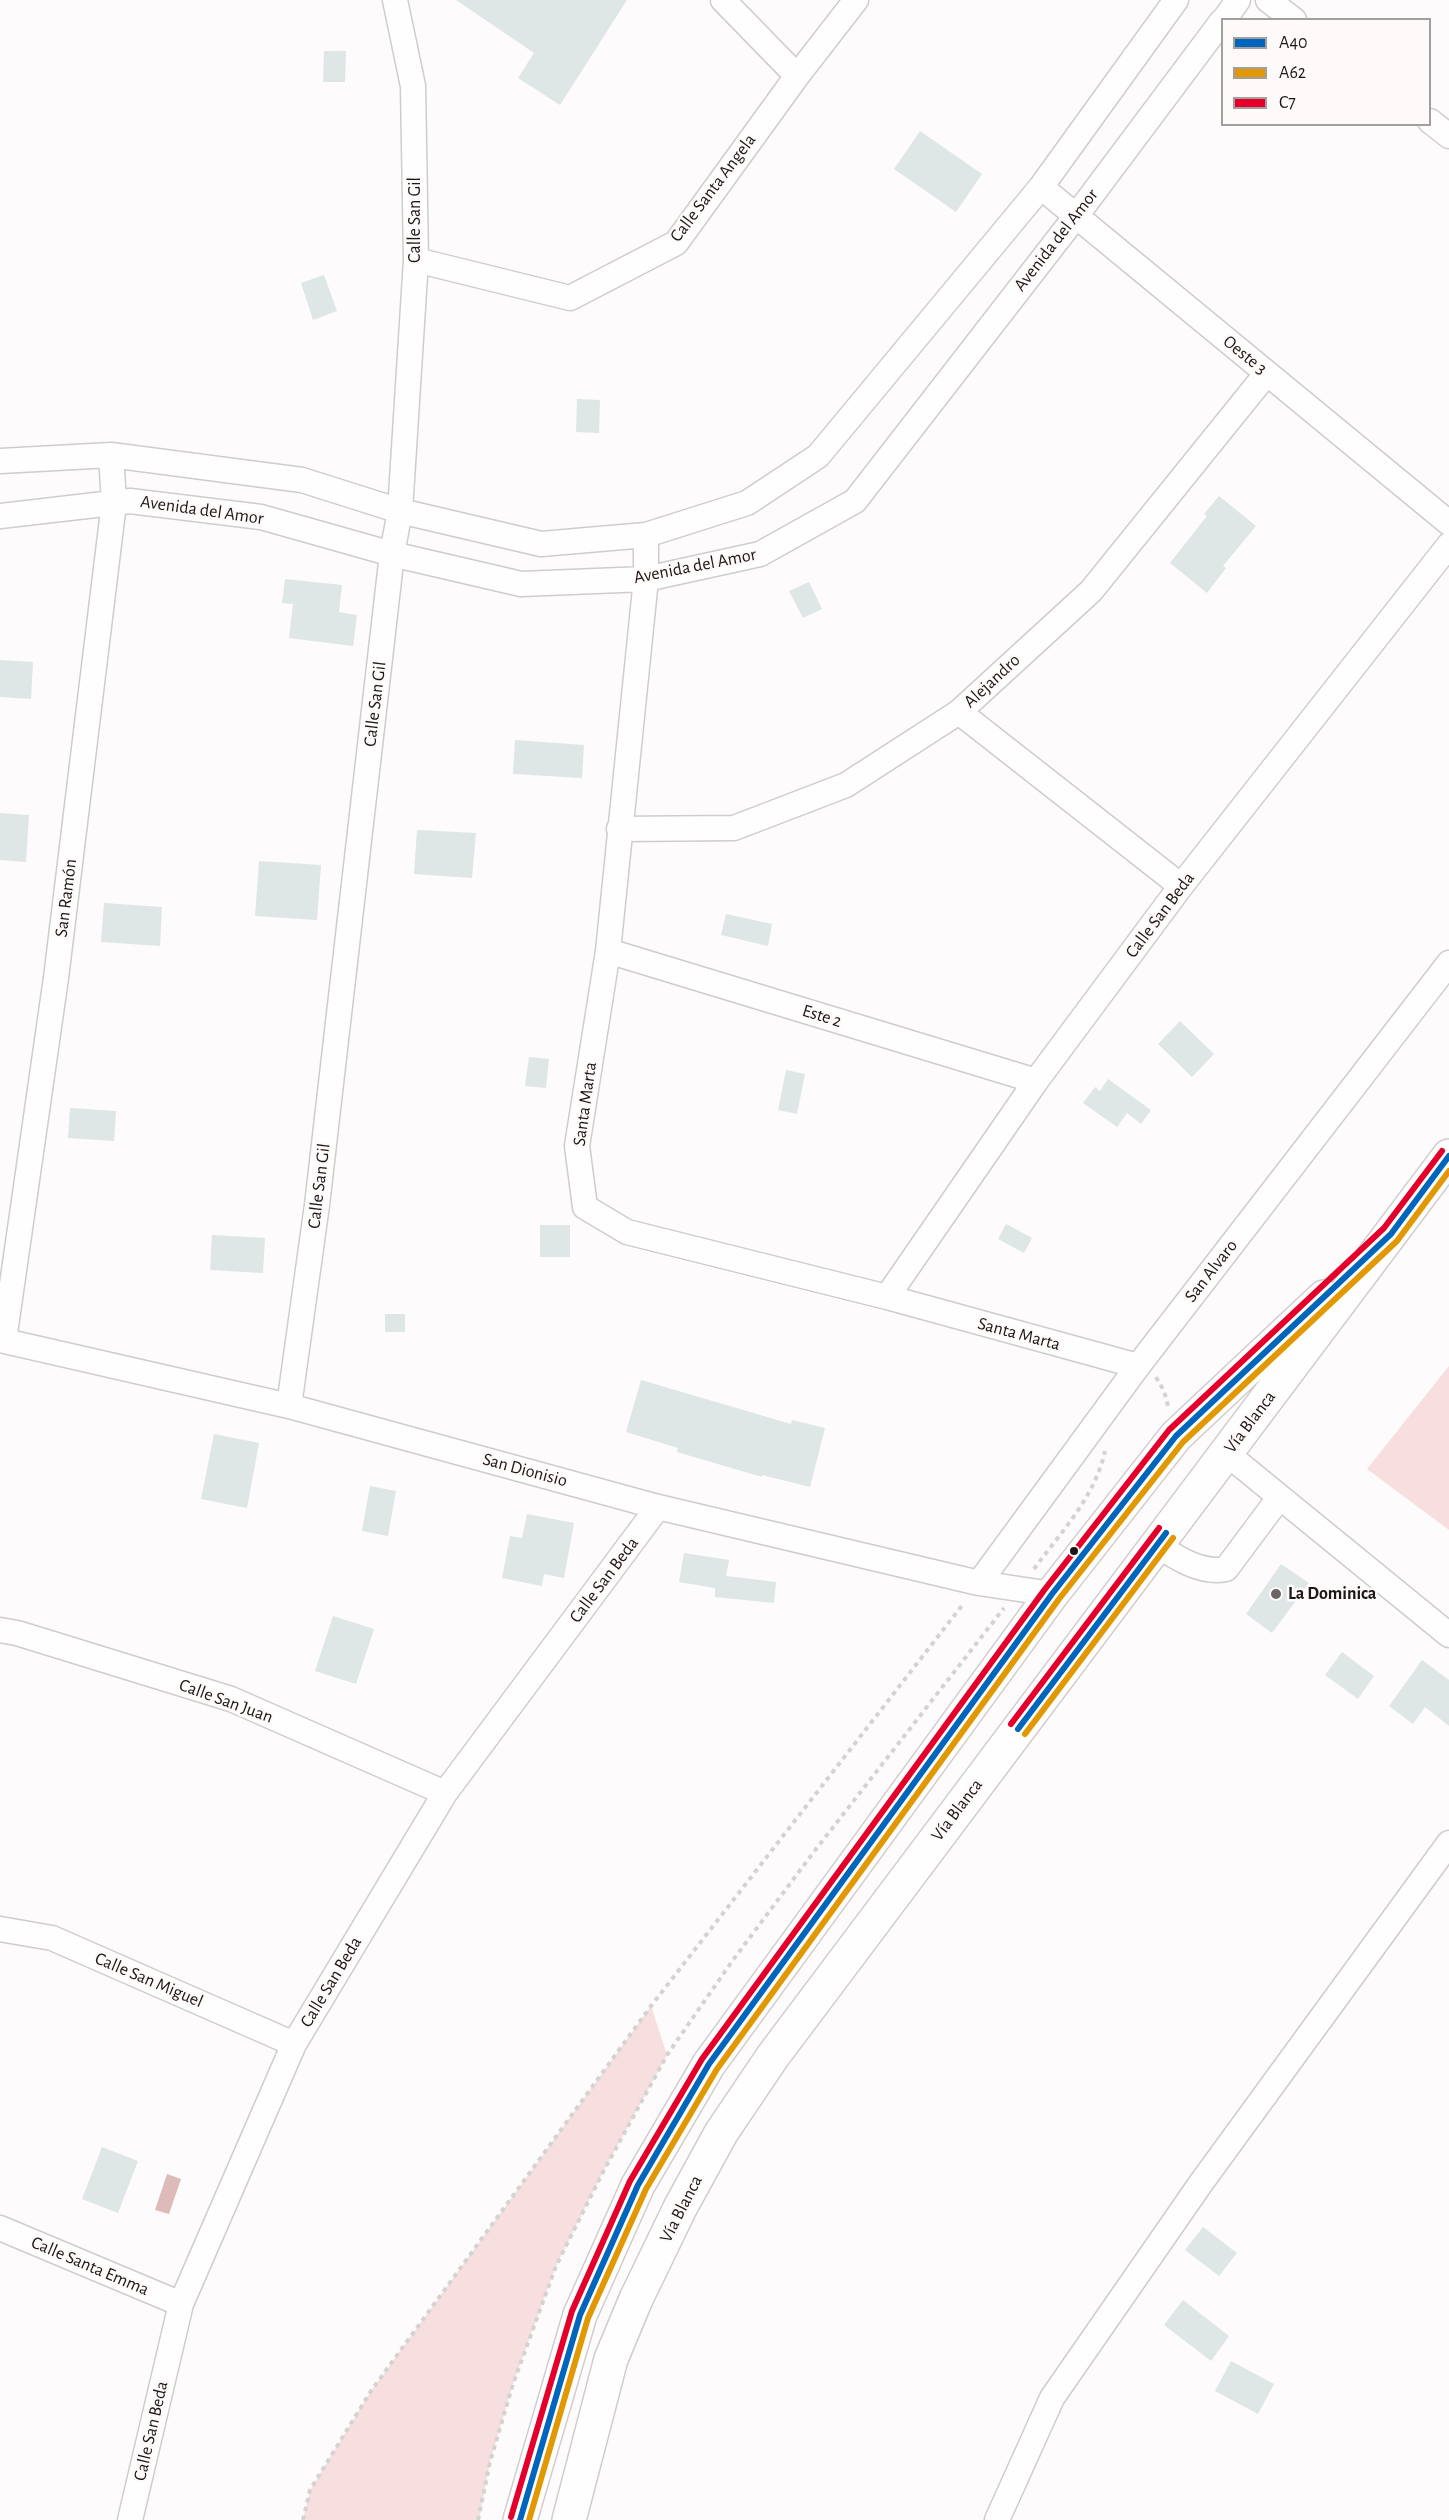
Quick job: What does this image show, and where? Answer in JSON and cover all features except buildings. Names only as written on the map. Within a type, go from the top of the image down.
[{"type":"highway","name":"Vía Blanca","points":[[569,2520],[612,2359],[636,2300],[680,2208],[722,2133],[773,2056],[1449,1156]]},
{"type":"highway","points":[[520,2520],[579,2315],[638,2185],[709,2064],[1052,1594],[1176,1436],[1391,1234]]},
{"type":"street","name":"Calle San Gil","points":[[290,1406],[317,1205],[392,554],[400,511],[416,260],[413,86],[395,0]]},
{"type":"street","points":[[723,0],[797,76]]},
{"type":"street","name":"Calle Santa Angela","points":[[416,260],[570,298],[676,243],[797,76],[856,0]]},
{"type":"street","points":[[0,461],[111,455],[302,480],[400,511],[541,544],[646,535],[747,502],[818,456],[1041,187],[1176,0]]},
{"type":"street","name":"Avenida del Amor","points":[[1224,18],[1238,0]]},
{"type":"street","points":[[1268,0],[1291,18]]},
{"type":"street","name":"Avenida del Amor","points":[[0,516],[130,501],[261,517],[392,554],[521,584],[646,579],[760,554],[855,501],[1076,216],[1221,23]]},
{"type":"street","name":"Oeste 3","points":[[1041,187],[1449,523]]},
{"type":"street","name":"Alejandro","points":[[620,829],[734,828],[846,784],[958,712],[1091,591],[1267,373]]},
{"type":"street","name":"San Ramón","points":[[2,1340],[56,978],[114,503],[111,455]]},
{"type":"street","name":"Santa Marta","points":[[646,535],[646,579],[608,951],[577,1146],[585,1207],[627,1232],[887,1298],[1138,1366]]},
{"type":"street","name":"Calle San Beda","points":[[887,1298],[1036,1081],[1180,886],[1449,545]]},
{"type":"street","points":[[958,712],[1180,886]]},
{"type":"street","name":"Este 2","points":[[608,951],[1036,1081]]},
{"type":"street","name":"San Alvaro","points":[[979,1583],[1138,1366],[1449,963]]},
{"type":"street","name":"San Dionisio","points":[[2,1340],[290,1406],[658,1507],[979,1583],[1052,1594]]},
{"type":"street","points":[[1226,1453],[1449,1635]]},
{"type":"street","points":[[1157,1545],[1181,1560],[1202,1568],[1214,1572],[1226,1569],[1279,1498]]},
{"type":"street","name":"Calle San Beda","points":[[130,2520],[181,2304],[294,2043],[445,1793],[658,1507]]},
{"type":"street","name":"Calle San Juan","points":[[0,1630],[17,1632],[231,1699],[445,1793]]},
{"type":"street","points":[[997,2520],[1052,2398],[1201,2183],[1449,1843]]},
{"type":"street","name":"Calle San Miguel","points":[[0,1929],[52,1938],[294,2043]]},
{"type":"street","name":"Calle Santa Emma","points":[[0,2228],[181,2304]]},
{"type":"path","points":[[1138,1366],[1153,1373],[1159,1380],[1164,1390],[1176,1436]]},
{"type":"path","points":[[303,2520],[310,2490],[371,2391],[651,2006],[979,1583]]},
{"type":"shaded area","points":[[1449,1366],[1449,1530],[1367,1469]]},
{"type":"shaded area","points":[[651,2006],[667,2055],[603,2172],[556,2266],[513,2384],[490,2462],[479,2520],[303,2520],[310,2490],[371,2391]]},
{"type":"shaded area","points":[[167,2174],[181,2179],[169,2214],[155,2210]]},
{"type":"transit line","name":"C7","points":[[511,2517],[572,2311],[630,2181],[702,2059],[1045,1589],[1169,1430],[1384,1228],[1442,1151]]},
{"type":"transit line","name":"A40","points":[[520,2520],[580,2315],[638,2185],[709,2064],[1052,1594],[1176,1436],[1391,1234],[1449,1156]]},
{"type":"transit line","name":"A62","points":[[529,2520],[588,2318],[646,2189],[717,2069],[1059,1599],[1183,1442],[1397,1241],[1449,1171]]},
{"type":"transit line","name":"C7","points":[[1011,1724],[1159,1528]]},
{"type":"transit line","name":"A40","points":[[1018,1729],[1166,1533]]},
{"type":"transit line","name":"A62","points":[[1025,1734],[1173,1538]]},
{"type":"place","name":"La Dominica","points":[[1276,1594]]}]
